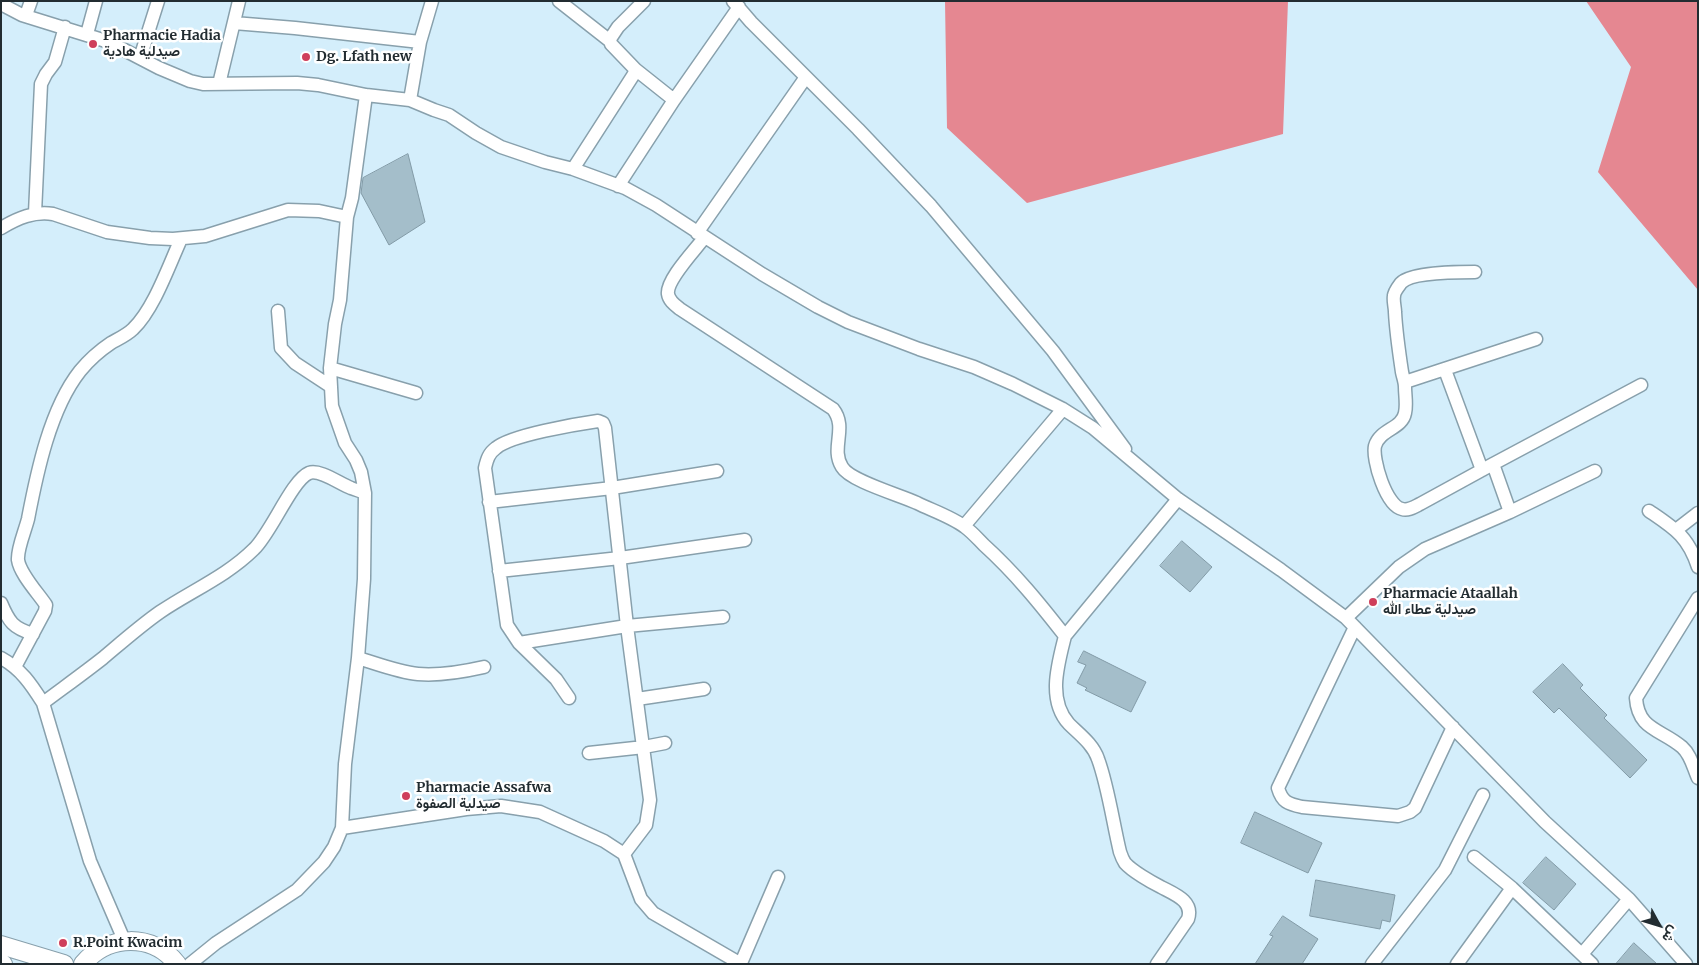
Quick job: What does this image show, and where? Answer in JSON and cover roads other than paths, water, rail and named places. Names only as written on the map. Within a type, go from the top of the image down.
[{"type":"main road","points":[[83,964],[99,949],[111,943],[124,940],[142,941],[158,946],[172,957],[177,964]]},
{"type":"main road","points":[[1,945],[64,964]]},
{"type":"street","points":[[26,15],[31,1]]},
{"type":"street","points":[[87,34],[96,1]]},
{"type":"street","points":[[140,58],[158,1]]},
{"type":"street","points":[[219,84],[239,1]]},
{"type":"street","points":[[410,100],[420,42],[432,1]]},
{"type":"street","points":[[559,1],[610,41],[635,69],[674,100]]},
{"type":"street","points":[[610,41],[611,35],[644,1]]},
{"type":"street","points":[[1,4],[26,15],[110,42],[190,81],[204,84],[297,83],[366,95],[410,100],[449,115],[501,147],[618,186],[656,206],[762,274],[818,307],[841,318],[880,335],[974,367],[1063,409],[1093,428],[1178,499],[1281,570],[1350,623],[1546,822],[1629,899],[1686,964]]},
{"type":"street","points":[[618,186],[736,4],[932,206],[1053,350],[1135,463]]},
{"type":"street","points":[[234,23],[420,42]]},
{"type":"street","points":[[35,213],[41,84],[55,62],[65,27]]},
{"type":"street","points":[[573,170],[630,81],[635,69]]},
{"type":"street","points":[[806,77],[674,278],[668,292],[669,299],[680,309],[833,409],[839,416],[840,421],[839,458],[842,467],[848,473],[860,480],[907,498],[964,526],[1016,576],[1065,636]]},
{"type":"street","points":[[190,964],[216,943],[297,890],[324,862],[334,847],[342,828],[345,764],[358,658],[364,580],[366,493],[361,472],[345,443],[334,414],[330,386],[330,368],[340,300],[348,217],[366,95]]},
{"type":"street","points":[[1,228],[35,213],[53,214],[107,232],[150,238],[181,239],[205,236],[288,210],[319,211],[348,217]]},
{"type":"street","points":[[15,667],[42,619],[46,605],[22,570],[18,562],[18,554],[47,441],[61,403],[69,386],[90,359],[133,329],[141,320],[158,290],[181,239]]},
{"type":"street","points":[[1475,272],[1428,274],[1403,281],[1394,296],[1395,317],[1405,382],[1406,412],[1400,423],[1382,434],[1375,447],[1378,470],[1383,485],[1390,499],[1397,507],[1402,510],[1410,509],[1641,385]]},
{"type":"street","points":[[278,311],[281,348],[295,363],[330,386]]},
{"type":"street","points":[[1405,382],[1536,339]]},
{"type":"street","points":[[330,368],[416,393]]},
{"type":"street","points":[[1445,370],[1487,467],[1510,512]]},
{"type":"street","points":[[964,526],[1063,409]]},
{"type":"street","points":[[570,698],[556,679],[519,643],[507,625],[485,468],[487,458],[496,447],[510,439],[598,421],[603,423],[606,428],[627,626],[650,800],[646,825],[624,854]]},
{"type":"street","points":[[489,502],[612,488],[717,471]]},
{"type":"street","points":[[1453,727],[1414,808],[1410,812],[1398,816],[1302,806],[1288,803],[1281,797],[1278,788],[1350,623],[1399,567],[1425,549],[1510,512],[1595,471]]},
{"type":"street","points":[[43,703],[91,667],[141,625],[229,569],[256,548],[267,534],[298,482],[307,474],[312,472],[320,473],[350,488],[366,493]]},
{"type":"street","points":[[1157,964],[1188,919],[1190,913],[1184,901],[1173,892],[1162,888],[1125,863],[1120,852],[1098,760],[1090,745],[1060,711],[1056,701],[1058,664],[1065,636],[1178,499]]},
{"type":"street","points":[[1649,511],[1676,530],[1693,553],[1698,567]]},
{"type":"street","points":[[1676,530],[1698,513]]},
{"type":"street","points":[[499,571],[620,558],[745,540]]},
{"type":"street","points":[[1698,598],[1636,698],[1637,710],[1642,720],[1681,747],[1689,756],[1698,778]]},
{"type":"street","points":[[1,603],[14,626],[19,630],[33,634]]},
{"type":"street","points":[[519,643],[627,626],[723,617]]},
{"type":"street","points":[[1,658],[15,667],[30,682],[43,703],[75,805],[90,861],[124,940]]},
{"type":"street","points":[[358,658],[418,674],[463,672],[484,667]]},
{"type":"street","points":[[637,699],[704,689]]},
{"type":"street","points":[[589,753],[665,743]]},
{"type":"street","points":[[1372,964],[1445,870],[1483,795]]},
{"type":"street","points":[[342,828],[466,809],[501,806],[540,812],[604,841],[624,854],[641,899],[653,913],[741,963],[778,877]]},
{"type":"street","points":[[1474,857],[1512,888],[1592,964]]},
{"type":"street","points":[[1457,964],[1512,888]]},
{"type":"street","points":[[1582,954],[1629,899]]},
{"type":"place","name":"Pharmacie Hadia صيدلية هادية","points":[[93,44]]},
{"type":"place","name":"Dg. Lfath new","points":[[306,57]]},
{"type":"place","name":"Pharmacie Ataallah صيدلية عطاء الله","points":[[1373,602]]},
{"type":"place","name":"Pharmacie Assafwa صيدلية الصفوة","points":[[406,796]]},
{"type":"place","name":"R.Point Kwacim","points":[[63,943]]}]
